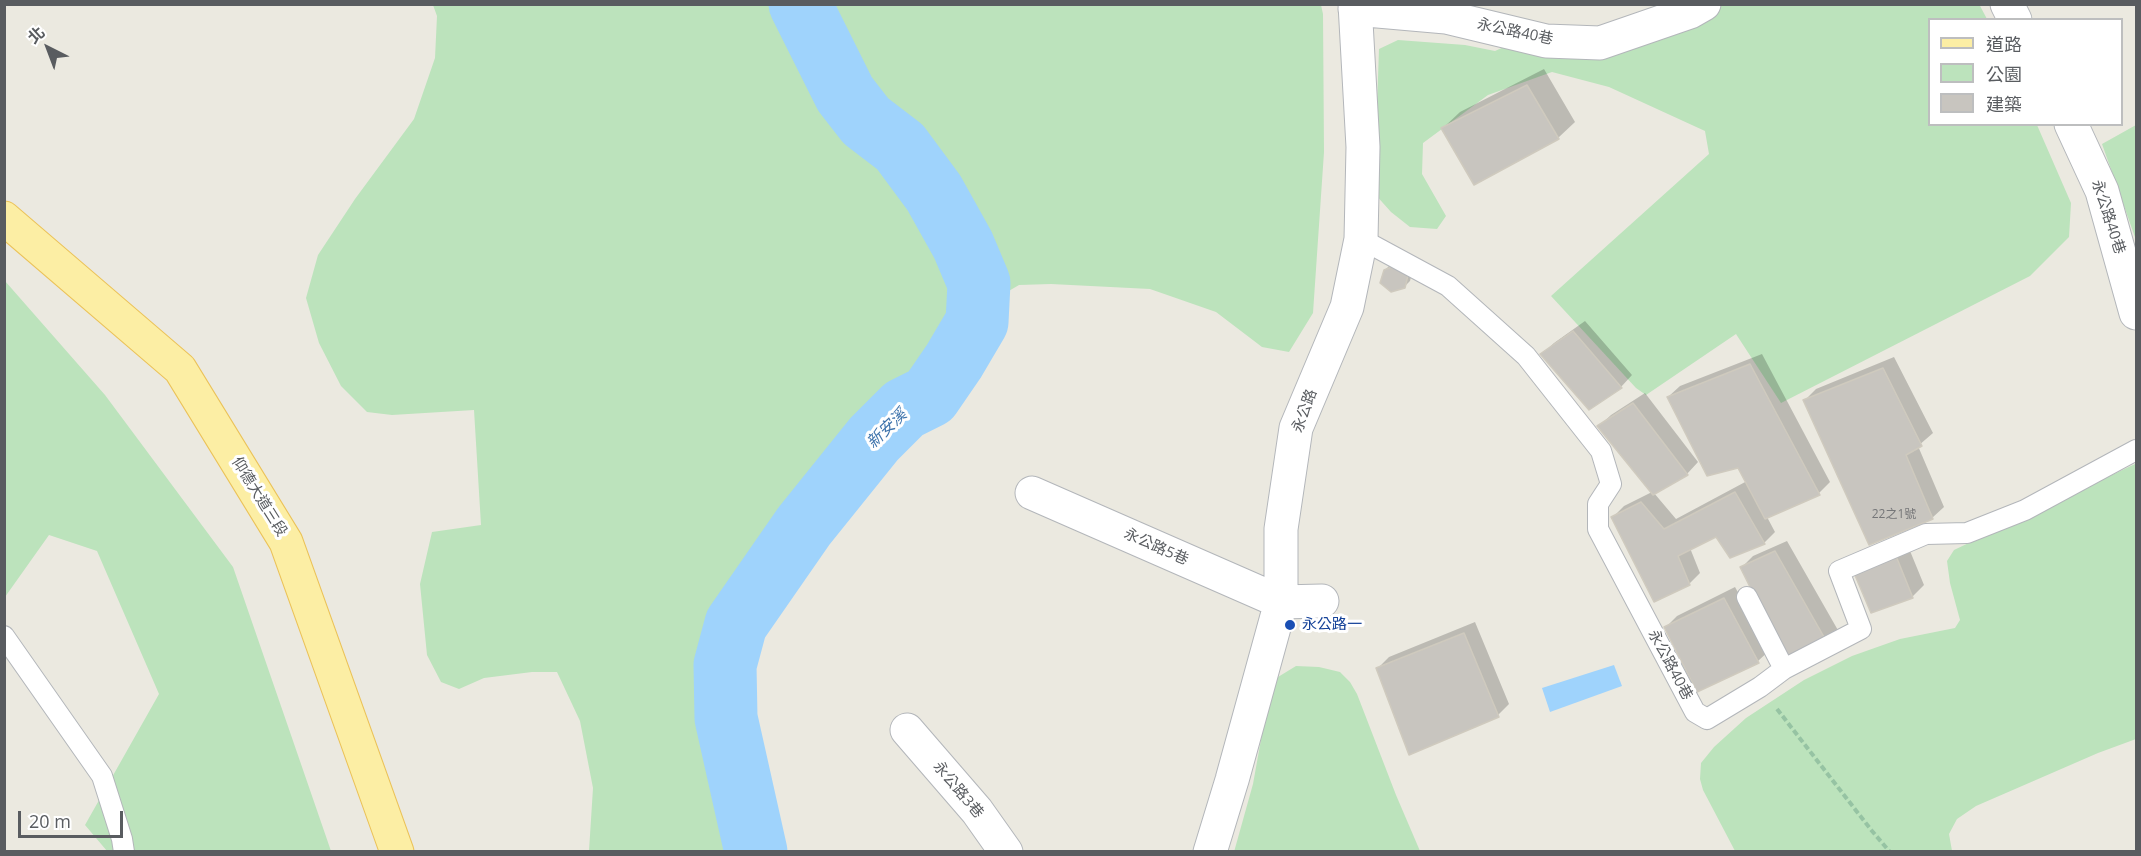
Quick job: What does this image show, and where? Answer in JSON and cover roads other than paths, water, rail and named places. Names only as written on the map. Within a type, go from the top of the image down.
[{"type":"main road","name":"仰德大道三段","points":[[4,218],[180,369],[286,542],[397,852]]},
{"type":"street","name":"永公路40巷","points":[[1355,7],[1446,17],[1546,41],[1600,43],[1690,12],[1704,4]]},
{"type":"street","points":[[2007,4],[2014,18]]},
{"type":"street","name":"永公路","points":[[1210,852],[1281,602],[1281,529],[1296,428],[1347,307],[1361,239],[1363,147],[1355,7]]},
{"type":"street","name":"永公路40巷","points":[[2073,126],[2102,191],[2136,313]]},
{"type":"street","name":"永公路5巷","points":[[1032,493],[1281,602]]},
{"type":"street","points":[[1281,602],[1322,601]]},
{"type":"street","name":"永公路3巷","points":[[907,730],[977,811],[1006,852]]},
{"type":"lane","name":"永公路40巷","points":[[1361,239],[1448,286],[1526,356],[1601,451],[1611,484],[1598,504],[1598,529],[1695,712],[1707,719],[1760,687],[1784,669],[1861,629],[1839,571],[1926,534],[1967,533],[2025,510],[2136,450]]},
{"type":"lane","points":[[1747,597],[1784,669]]},
{"type":"lane","points":[[4,636],[102,776],[124,852]]},
{"type":"water","points":[[1614,665],[1622,686],[1550,712],[1542,688]]},
{"type":"waterway","name":"新安溪","points":[[756,852],[726,718],[725,665],[736,624],[804,526],[874,439],[904,409],[930,396],[977,322],[979,283],[963,245],[934,193],[900,147],[866,121],[845,94],[800,4]]},
{"type":"place","name":"永公路一","points":[[1290,625]]}]
